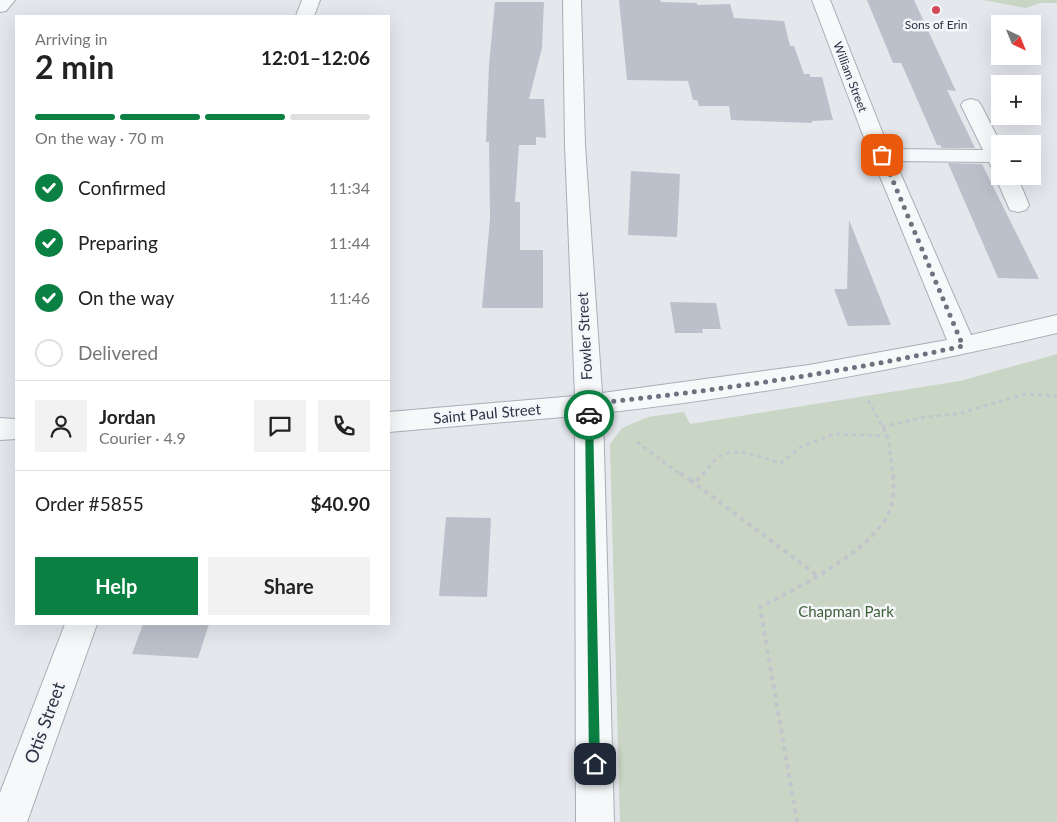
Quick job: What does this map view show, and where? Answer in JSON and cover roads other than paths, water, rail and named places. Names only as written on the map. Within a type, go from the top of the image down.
[{"type":"street","points":[[0,7],[6,0]]},
{"type":"street","points":[[305,15],[311,0]]},
{"type":"street","name":"Fowler Street","points":[[572,0],[575,145],[589,404],[596,822]]},
{"type":"street","name":"William Street","points":[[821,0],[882,155],[963,346]]},
{"type":"street","points":[[971,105],[991,144]]},
{"type":"street","points":[[882,155],[991,159]]},
{"type":"street","points":[[1010,185],[1018,205]]},
{"type":"street","name":"Saint Paul Street","points":[[390,422],[589,404],[753,384],[896,360],[1057,324]]},
{"type":"street","points":[[0,429],[15,429]]},
{"type":"street","name":"Otis Street","points":[[8,822],[81,625]]},
{"type":"place","name":"Sons of Erin","points":[[936,10]]},
{"type":"park label","name":"Chapman Park","points":[[846,612]]}]
